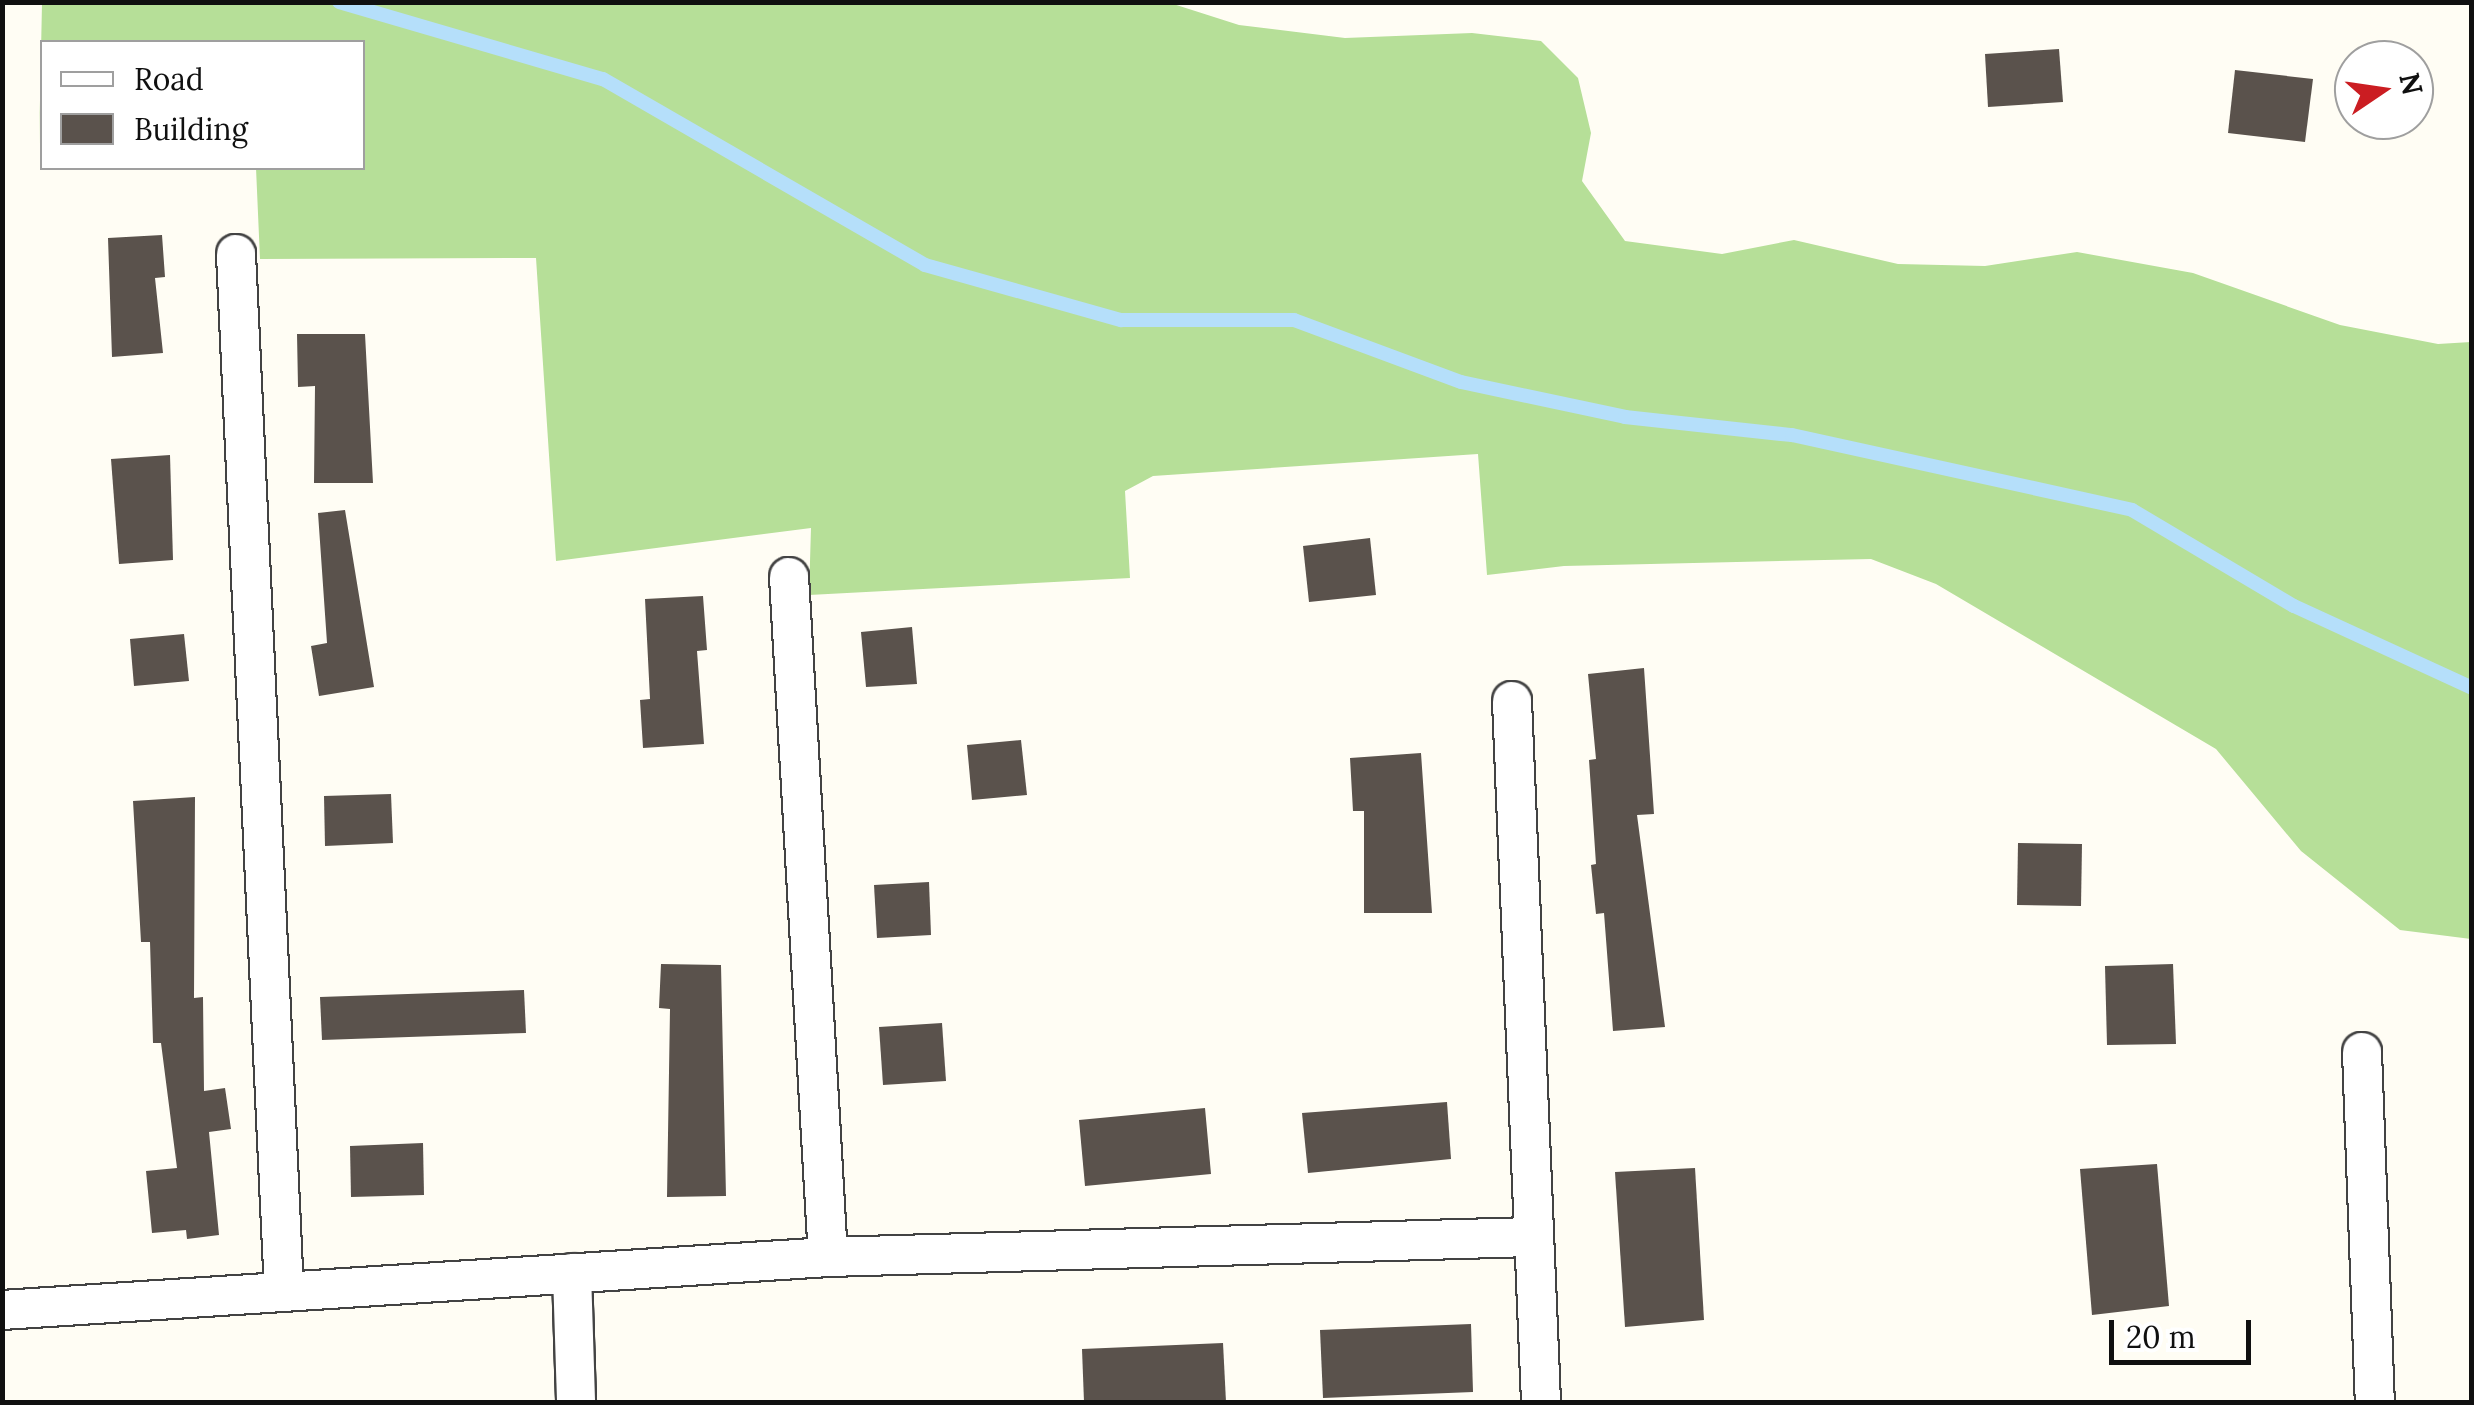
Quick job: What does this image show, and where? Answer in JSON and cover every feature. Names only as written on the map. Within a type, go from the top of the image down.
[{"type":"street","points":[[236,254],[284,1291]]},
{"type":"street","points":[[790,577],[828,1257]]},
{"type":"street","points":[[1512,701],[1540,1402]]},
{"type":"street","points":[[2362,1052],[2375,1402]]},
{"type":"street","points":[[2,1310],[828,1257],[1532,1236]]},
{"type":"street","points":[[572,1273],[576,1402]]},
{"type":"green space","points":[[1167,2],[1239,25],[1345,38],[1472,33],[1541,41],[1578,78],[1591,133],[1582,181],[1625,241],[1722,254],[1794,240],[1898,264],[1985,266],[2077,252],[2193,273],[2340,325],[2438,344],[2471,342],[2471,939],[2400,930],[2301,851],[2216,749],[1936,584],[1871,559],[1564,566],[1487,575],[1478,454],[1153,476],[1125,491],[1130,578],[809,595],[811,528],[556,561],[536,258],[260,259],[256,170],[365,170],[365,40],[41,40],[42,3]]},
{"type":"building","points":[[2059,49],[2063,102],[1988,107],[1985,54]]},
{"type":"building","points":[[2235,70],[2313,79],[2305,142],[2228,133]]},
{"type":"building","points":[[162,235],[165,277],[155,278],[163,353],[112,357],[108,238]]},
{"type":"building","points":[[297,334],[365,334],[373,483],[314,483],[315,386],[298,387]]},
{"type":"building","points":[[170,455],[173,560],[119,564],[111,459]]},
{"type":"building","points":[[345,510],[374,687],[319,696],[311,646],[327,643],[318,513]]},
{"type":"building","points":[[1370,538],[1376,595],[1309,602],[1303,546]]},
{"type":"building","points":[[703,596],[707,650],[697,651],[704,744],[643,748],[640,700],[650,699],[645,599]]},
{"type":"building","points":[[912,627],[917,684],[866,687],[861,632]]},
{"type":"building","points":[[184,634],[189,681],[134,686],[130,639]]},
{"type":"building","points":[[1644,668],[1654,814],[1637,815],[1665,1027],[1613,1031],[1604,913],[1596,914],[1591,865],[1596,864],[1589,760],[1596,759],[1588,674]]},
{"type":"building","points":[[1021,740],[1027,795],[972,800],[967,745]]},
{"type":"building","points":[[1421,753],[1432,913],[1364,913],[1364,811],[1353,811],[1350,758]]},
{"type":"building","points":[[391,794],[393,843],[325,846],[324,796]]},
{"type":"building","points":[[195,797],[194,998],[203,997],[204,1091],[225,1088],[231,1129],[209,1132],[219,1235],[187,1239],[186,1230],[152,1233],[146,1171],[177,1168],[161,1043],[153,1043],[150,942],[141,942],[133,801]]},
{"type":"building","points":[[2018,843],[2082,844],[2081,906],[2017,905]]},
{"type":"building","points":[[929,882],[931,935],[877,938],[874,885]]},
{"type":"building","points":[[661,964],[721,965],[726,1196],[667,1197],[670,1009],[659,1008]]},
{"type":"building","points":[[2173,964],[2176,1044],[2107,1045],[2105,966]]},
{"type":"building","points":[[524,990],[526,1033],[322,1040],[320,997]]},
{"type":"building","points":[[942,1023],[946,1081],[883,1085],[879,1027]]},
{"type":"building","points":[[1447,1102],[1451,1159],[1308,1173],[1302,1113]]},
{"type":"building","points":[[1205,1108],[1211,1174],[1085,1186],[1079,1120]]},
{"type":"building","points":[[423,1143],[424,1195],[351,1197],[350,1146]]},
{"type":"building","points":[[2157,1164],[2169,1306],[2092,1315],[2080,1169]]},
{"type":"building","points":[[1695,1168],[1704,1320],[1625,1327],[1615,1172]]},
{"type":"building","points":[[1471,1324],[1473,1392],[1323,1398],[1320,1330]]},
{"type":"building","points":[[1223,1343],[1226,1402],[1084,1402],[1082,1349]]},
{"type":"waterway","points":[[339,2],[603,79],[925,265],[1121,320],[1294,320],[1461,382],[1625,417],[1792,435],[2132,510],[2294,606],[2472,688]]}]
